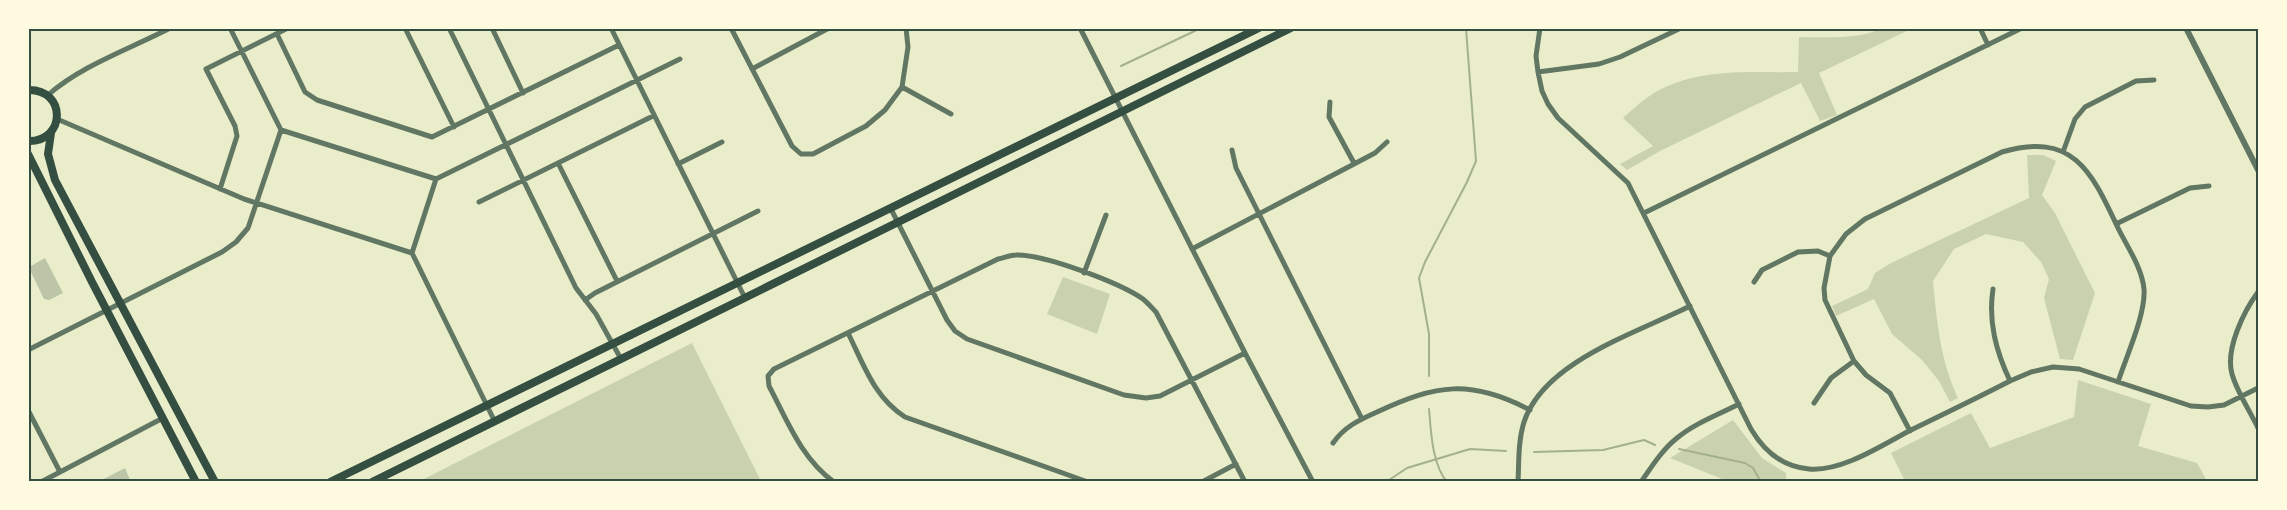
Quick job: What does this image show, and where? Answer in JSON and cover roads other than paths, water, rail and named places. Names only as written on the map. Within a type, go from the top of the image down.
[{"type":"main road","points":[[330,482],[1259,28]]},
{"type":"main road","points":[[372,482],[1291,28]]},
{"type":"main road","points":[[30,88],[48,95],[56,108],[57,118],[51,133],[48,154],[53,173],[215,482]]},
{"type":"main road","points":[[28,141],[38,141],[51,133]]},
{"type":"main road","points":[[28,154],[196,482]]},
{"type":"street","points":[[48,95],[59,85],[84,70],[170,28]]},
{"type":"street","points":[[28,350],[222,252],[236,242],[248,228],[281,130],[230,28]]},
{"type":"street","points":[[220,189],[237,136],[235,126],[206,69],[288,28]]},
{"type":"street","points":[[405,28],[454,127]]},
{"type":"street","points":[[448,28],[576,288],[596,314],[621,359]]},
{"type":"street","points":[[500,28],[493,30],[523,93]]},
{"type":"street","points":[[610,28],[745,298]]},
{"type":"street","points":[[731,28],[792,146],[801,154],[813,154],[866,126],[885,110],[902,87],[908,47],[906,28]]},
{"type":"street","points":[[752,69],[830,28]]},
{"type":"street","points":[[1080,28],[1313,482]]},
{"type":"street","points":[[1540,28],[1536,56],[1542,91],[1558,118],[1628,183],[1751,429],[1765,448],[1777,459],[1793,466],[1810,469],[1843,464],[2010,381],[2031,372],[2053,367],[2079,369],[2191,406],[2224,405],[2259,388]]},
{"type":"street","points":[[1538,72],[1599,64],[1620,57],[1681,28]]},
{"type":"street","points":[[1980,28],[1989,45]]},
{"type":"street","points":[[1644,213],[2022,28]]},
{"type":"street","points":[[2186,28],[2259,170]]},
{"type":"street","points":[[277,34],[305,92],[317,100],[432,137],[619,45]]},
{"type":"street","points":[[281,130],[436,179],[680,59]]},
{"type":"street","points":[[2062,152],[2075,119],[2085,107],[2136,81],[2154,81]]},
{"type":"street","points":[[902,87],[951,114]]},
{"type":"street","points":[[1330,102],[1329,117],[1354,163]]},
{"type":"street","points":[[479,202],[654,116]]},
{"type":"street","points":[[57,118],[220,189],[412,253]]},
{"type":"street","points":[[678,164],[722,142]]},
{"type":"street","points":[[1192,249],[1375,153],[1387,142]]},
{"type":"street","points":[[1910,431],[1890,393],[1866,375],[1854,362],[1825,300],[1824,288],[1830,256],[1846,234],[1865,219],[2002,152],[2031,145],[2062,152],[2082,165],[2094,178],[2139,271],[2144,288],[2143,306],[2118,382]]},
{"type":"street","points":[[1232,150],[1236,168],[1362,419]]},
{"type":"street","points":[[558,163],[617,281]]},
{"type":"street","points":[[436,179],[412,253],[495,422]]},
{"type":"street","points":[[2116,224],[2190,188],[2209,186]]},
{"type":"street","points":[[891,209],[947,320],[955,331],[967,339],[1124,395],[1146,398],[1160,396],[1245,352]]},
{"type":"street","points":[[585,300],[617,281],[758,211]]},
{"type":"street","points":[[1084,273],[1106,215]]},
{"type":"street","points":[[1754,282],[1762,270],[1798,252],[1818,251],[1830,256]]},
{"type":"street","points":[[834,482],[814,464],[797,440],[769,386],[768,376],[774,369],[932,291],[998,259],[1015,255],[1033,257],[1084,273],[1129,291],[1144,300],[1156,312],[1245,482]]},
{"type":"street","points":[[1993,289],[1990,306],[1993,334],[2010,381]]},
{"type":"street","points":[[2259,292],[2246,308],[2230,362],[2232,375],[2259,428]]},
{"type":"street","points":[[1518,482],[1524,423],[1530,410],[1555,377],[1570,366],[1690,306]]},
{"type":"street","points":[[848,333],[880,396],[891,408],[905,417],[1088,482]]},
{"type":"street","points":[[1814,403],[1831,378],[1854,362]]},
{"type":"street","points":[[1333,443],[1341,430],[1362,419],[1411,396],[1444,389],[1487,392],[1530,410]]},
{"type":"street","points":[[1641,482],[1659,457],[1676,439],[1688,430],[1739,404]]},
{"type":"street","points":[[28,410],[60,471]]},
{"type":"street","points":[[41,482],[163,418]]},
{"type":"street","points":[[1202,482],[1236,464]]},
{"type":"waterway","points":[[1121,66],[1201,28]]},
{"type":"waterway","points":[[1429,376],[1429,334],[1419,278],[1476,161],[1466,28]]},
{"type":"waterway","points":[[1429,409],[1435,457],[1447,482]]},
{"type":"waterway","points":[[1534,452],[1603,450],[1644,440],[1655,445]]},
{"type":"waterway","points":[[1386,482],[1407,468],[1470,449],[1506,451]]},
{"type":"waterway","points":[[1679,449],[1745,463],[1753,468],[1761,482]]}]
